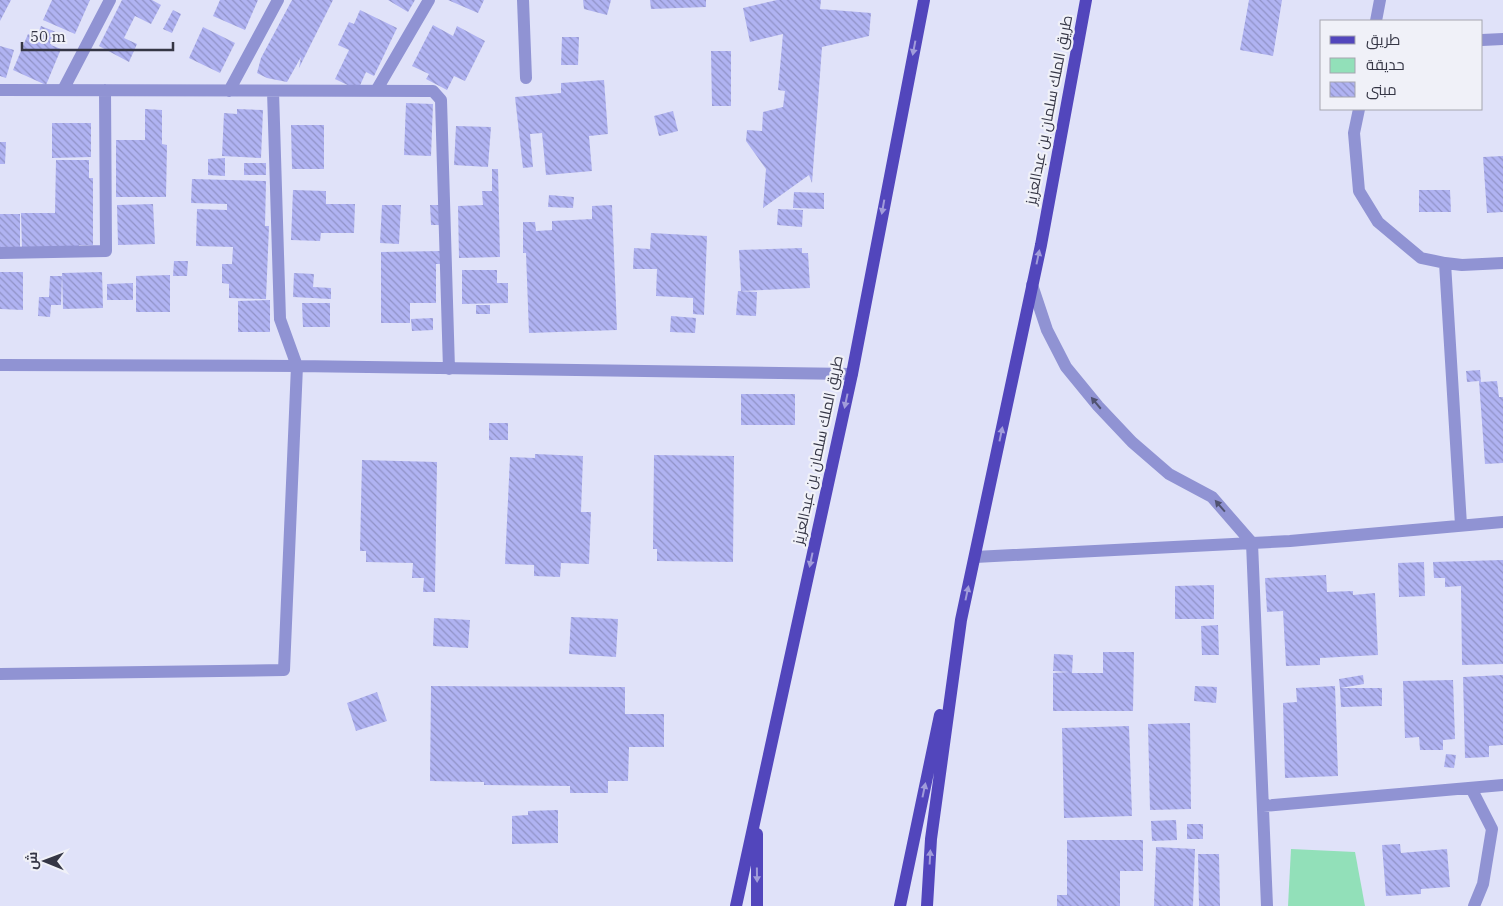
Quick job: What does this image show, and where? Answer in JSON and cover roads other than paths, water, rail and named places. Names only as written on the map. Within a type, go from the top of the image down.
[{"type":"main road","name":"طريق الملك سلمان بن عبدالعزيز","points":[[736,906],[852,374],[924,0]]},
{"type":"main road","name":"طريق الملك سلمان بن عبدالعزيز","points":[[927,906],[931,839],[961,620],[1032,286],[1086,0]]},
{"type":"main road","points":[[900,906],[961,620]]},
{"type":"main road","points":[[756,809],[757,906]]},
{"type":"street","points":[[63,90],[110,0]]},
{"type":"street","points":[[229,91],[278,0]]},
{"type":"street","points":[[376,91],[429,0]]},
{"type":"street","points":[[523,0],[526,78]]},
{"type":"street","points":[[1376,20],[1380,0]]},
{"type":"street","points":[[1483,40],[1503,39]]},
{"type":"street","points":[[0,90],[433,91],[441,100],[449,369]]},
{"type":"street","points":[[0,253],[106,251],[104,90]]},
{"type":"street","points":[[0,674],[284,670],[297,366],[280,319],[273,91]]},
{"type":"street","points":[[1359,110],[1354,134],[1359,191],[1378,222],[1421,258],[1445,263],[1503,263]]},
{"type":"street","points":[[1445,263],[1461,525]]},
{"type":"street","points":[[1032,286],[1047,330],[1066,367],[1098,406],[1132,442],[1169,474],[1212,497],[1252,543],[1267,906]]},
{"type":"street","points":[[0,365],[297,366],[852,374]]},
{"type":"street","points":[[975,557],[1252,543],[1503,522]]},
{"type":"street","points":[[1264,806],[1503,785]]},
{"type":"street","points":[[1471,788],[1492,829],[1483,884],[1474,906]]}]
